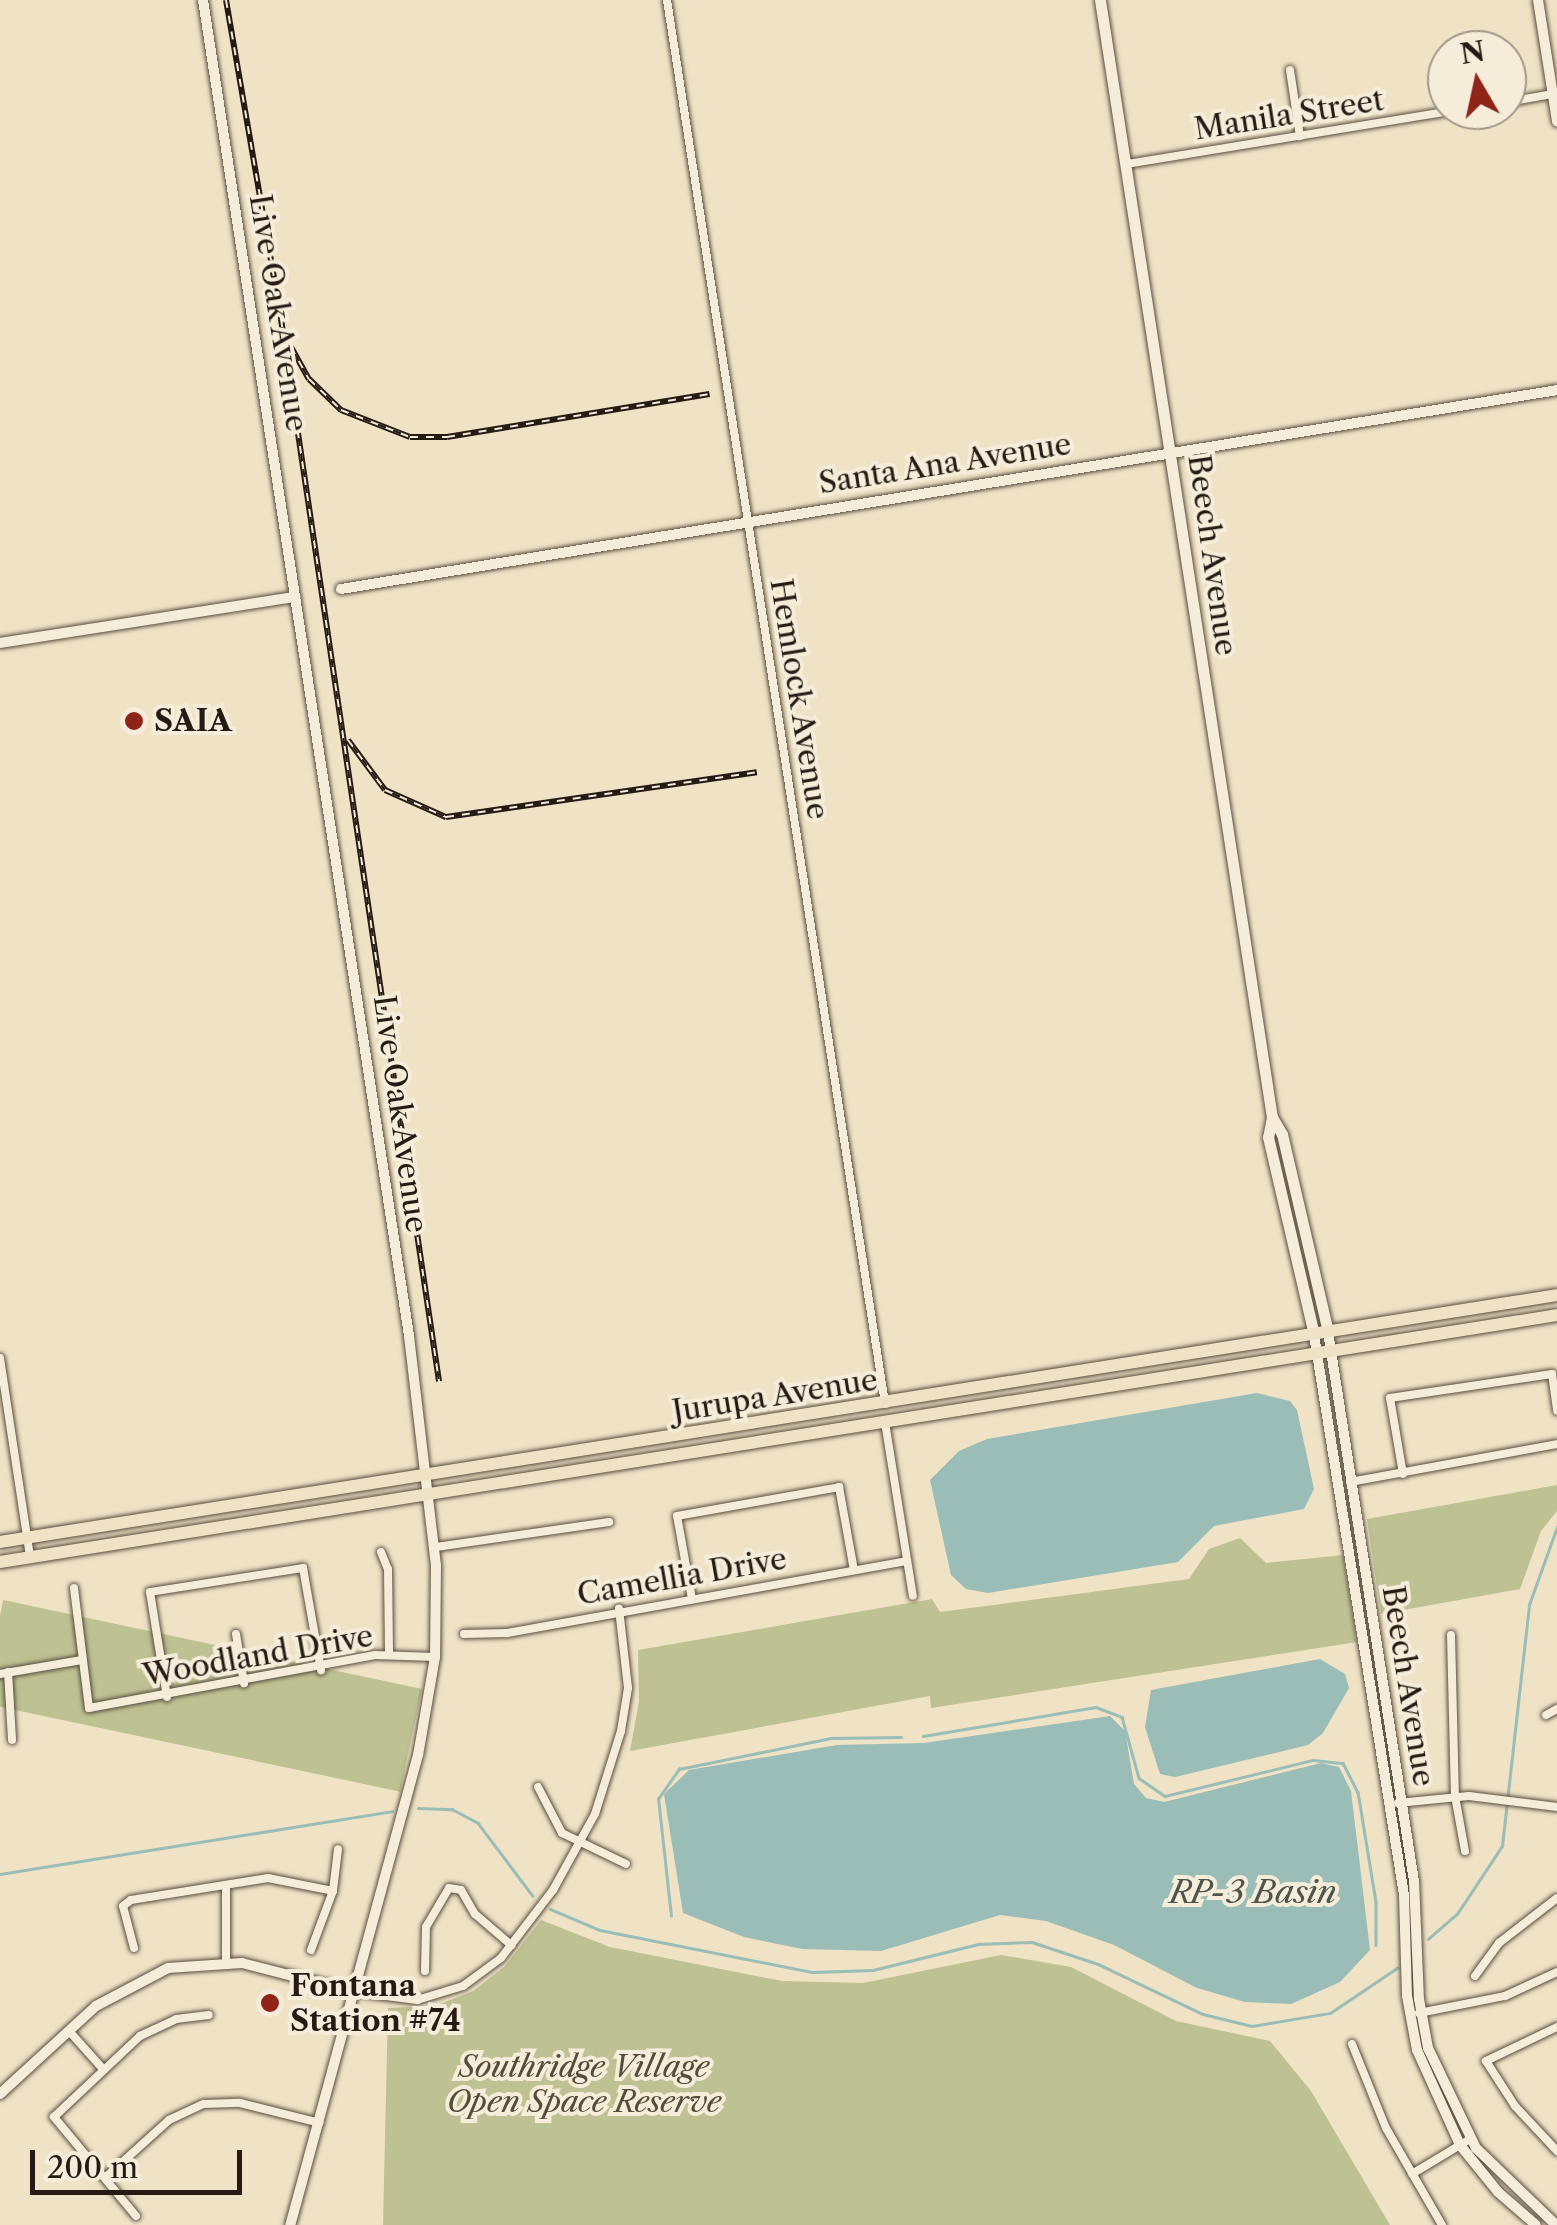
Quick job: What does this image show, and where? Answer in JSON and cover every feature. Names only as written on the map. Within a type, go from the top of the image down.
[{"type":"main road","name":"Beech Avenue","points":[[1100,0],[1272,1117],[1282,1134],[1321,1334]]},
{"type":"main road","name":"Jurupa Avenue","points":[[0,1542],[1557,1295]]},
{"type":"main road","name":"Jurupa Avenue","points":[[0,1562],[1557,1315]]},
{"type":"street","name":"Live Oak Avenue","points":[[203,0],[296,597],[436,1547],[435,1656],[410,1788],[290,2225]]},
{"type":"street","name":"Hemlock Avenue","points":[[667,0],[884,1404]]},
{"type":"street","points":[[1538,0],[1557,122]]},
{"type":"street","points":[[1290,70],[1300,136]]},
{"type":"street","points":[[1527,99],[1553,94]]},
{"type":"street","name":"Manila Street","points":[[1127,164],[1427,115]]},
{"type":"street","name":"Santa Ana Avenue","points":[[341,589],[1557,390]]},
{"type":"street","points":[[0,643],[296,597]]},
{"type":"street","name":"Beech Avenue","points":[[1321,1334],[1396,1804]]},
{"type":"street","name":"Beech Avenue","points":[[1324,1353],[1350,1482],[1396,1804],[1415,2013],[1426,2079],[1465,2142],[1536,2225]]},
{"type":"street","points":[[0,1358],[30,1558]]},
{"type":"street","points":[[1403,1474],[1390,1398],[1552,1374],[1557,1411]]},
{"type":"street","points":[[886,1422],[913,1596]]},
{"type":"street","points":[[1350,1482],[1557,1444]]},
{"type":"street","points":[[692,1599],[677,1516],[839,1487],[854,1570]]},
{"type":"street","points":[[436,1547],[608,1522]]},
{"type":"street","points":[[381,1552],[388,1569],[389,1654]]},
{"type":"street","name":"Camellia Drive","points":[[464,1634],[507,1633],[619,1608],[908,1561]]},
{"type":"street","points":[[167,1696],[150,1592],[303,1568],[320,1670]]},
{"type":"street","points":[[12,1740],[4,1673],[82,1660],[74,1588]]},
{"type":"street","points":[[0,2094],[69,2030],[140,1978],[183,1964],[226,1961],[402,2001],[445,1994],[488,1971],[546,1899],[580,1845],[606,1784],[626,1708],[619,1608]]},
{"type":"street","points":[[236,1634],[244,1683]]},
{"type":"street","points":[[1452,1635],[1455,1796],[1465,1851]]},
{"type":"street","name":"Woodland Drive","points":[[82,1660],[89,1708],[320,1670],[389,1654],[435,1656]]},
{"type":"street","points":[[1546,1714],[1557,1709]]},
{"type":"street","points":[[538,1787],[553,1823],[580,1845],[626,1864]]},
{"type":"street","points":[[1396,1804],[1455,1796],[1557,1807]]},
{"type":"street","points":[[311,1950],[334,1892],[338,1848]]},
{"type":"street","points":[[134,1948],[123,1906],[278,1878],[334,1892]]},
{"type":"street","points":[[226,1885],[226,1961]]},
{"type":"street","points":[[425,1971],[428,1919],[449,1888],[461,1890],[475,1914],[511,1946]]},
{"type":"street","points":[[1475,1976],[1499,1943],[1557,1898]]},
{"type":"street","points":[[1415,2013],[1496,1999],[1557,1972]]},
{"type":"street","points":[[136,2216],[54,2117],[102,2069],[158,2026],[209,2015]]},
{"type":"street","points":[[69,2030],[102,2069]]},
{"type":"street","points":[[1556,2030],[1486,2061],[1515,2106],[1557,2150]]},
{"type":"street","points":[[1352,2044],[1412,2174],[1442,2225]]},
{"type":"street","points":[[106,2176],[169,2120],[204,2104],[240,2102],[320,2123]]},
{"type":"street","points":[[1412,2174],[1465,2142]]},
{"type":"street","name":"Beech Avenue","points":[[1465,2142],[1505,2183],[1556,2225]]},
{"type":"green space","points":[[1557,1485],[1557,1511],[1541,1531],[1520,1589],[1381,1614],[1367,1519]]},
{"type":"green space","points":[[1240,1538],[1266,1563],[1343,1555],[1357,1642],[931,1708],[930,1696],[630,1751],[639,1701],[638,1650],[932,1599],[940,1612],[1189,1579],[1209,1549]]},
{"type":"green space","points":[[3,1600],[422,1689],[400,1792],[0,1707]]},
{"type":"green space","name":"Southridge Village Open Space Reserve","points":[[541,1920],[610,1947],[782,1981],[863,1983],[1001,1955],[1071,1967],[1176,2021],[1270,2041],[1311,2091],[1390,2225],[383,2225],[388,2008],[435,2006],[473,1991],[505,1966]]},
{"type":"water","points":[[1257,1393],[1290,1401],[1297,1410],[1314,1489],[1304,1509],[1214,1526],[1178,1562],[988,1593],[966,1589],[951,1575],[930,1480],[959,1451],[987,1439]]},
{"type":"water","points":[[1320,1659],[1345,1674],[1349,1688],[1323,1733],[1308,1745],[1175,1777],[1160,1774],[1145,1727],[1151,1690]]},
{"type":"water","name":"RP-3 Basin","points":[[1110,1716],[1125,1731],[1134,1784],[1146,1798],[1164,1802],[1321,1763],[1339,1767],[1351,1791],[1370,1950],[1340,1982],[1291,2004],[1245,2002],[1197,1988],[1114,1945],[1046,1921],[1000,1915],[881,1951],[802,1949],[744,1937],[683,1913],[664,1794],[689,1770],[837,1745],[924,1743]]},
{"type":"waterway","points":[[1428,1939],[1457,1914],[1502,1846],[1529,1605],[1557,1527]]},
{"type":"waterway","points":[[923,1736],[1096,1707],[1122,1717],[1139,1778],[1165,1796],[1313,1760],[1343,1763],[1358,1792],[1376,1902],[1376,1945]]},
{"type":"waterway","points":[[671,1916],[658,1799],[679,1769],[832,1738],[901,1737]]},
{"type":"waterway","points":[[418,1808],[452,1809],[478,1823],[533,1896]]},
{"type":"waterway","points":[[0,1874],[392,1811]]},
{"type":"waterway","points":[[550,1909],[600,1930],[813,1972],[873,1970],[978,1944],[1032,1942],[1098,1964],[1203,2014],[1252,2026],[1330,2013],[1397,1968]]},
{"type":"railway","points":[[226,0],[281,319],[439,1381]]},
{"type":"railway","points":[[291,347],[309,379],[341,410],[410,437],[447,437],[710,394]]},
{"type":"railway","points":[[348,740],[385,790],[446,817],[757,772]]},
{"type":"place","name":"SAIA","points":[[134,721]]},
{"type":"place","name":"Fontana Station #74","points":[[270,2003]]}]
